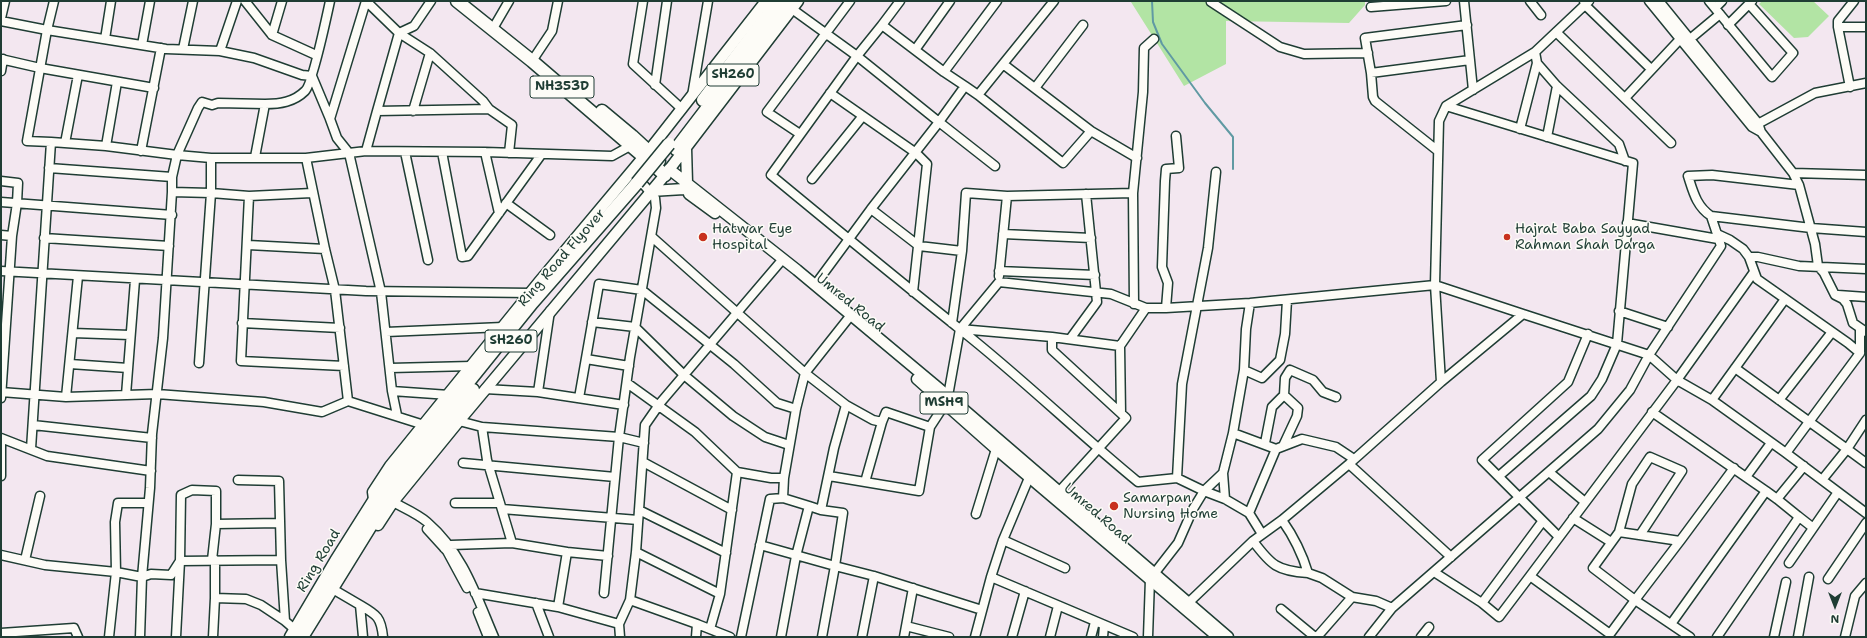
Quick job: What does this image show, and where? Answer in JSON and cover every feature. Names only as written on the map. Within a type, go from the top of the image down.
[{"type":"highway","name":"NH353D","points":[[457,1],[534,59],[543,64],[632,136],[646,154],[667,172]]},
{"type":"highway","name":"NH353D","points":[[469,1],[630,146],[646,154]]},
{"type":"highway","name":"Ring Road Flyover","points":[[677,147],[778,1]]},
{"type":"highway","name":"Ring Road Flyover","points":[[362,538],[389,496],[538,308],[645,188],[793,4]]},
{"type":"highway","name":"Ring Road Flyover","points":[[374,501],[528,309],[645,188]]},
{"type":"highway","name":"Ring Road","points":[[297,635],[374,501]]},
{"type":"highway","name":"Ring Road","points":[[297,635],[331,588],[362,538]]},
{"type":"main road","points":[[374,501],[373,492],[390,466],[646,154],[766,1]]},
{"type":"main road","points":[[362,538],[370,537],[393,502],[551,310],[645,188],[667,172],[677,147]]},
{"type":"main road","points":[[645,188],[685,186],[677,147]]},
{"type":"main road","name":"Umred Road","points":[[667,172],[850,318],[947,400],[996,449],[1031,472],[1152,576],[1187,604],[1218,637]]},
{"type":"main road","points":[[780,262],[815,285],[850,318]]},
{"type":"main road","points":[[947,400],[1031,472]]},
{"type":"main road","points":[[1187,604],[1228,637]]},
{"type":"street","points":[[1,18],[5,1]]},
{"type":"street","points":[[54,1],[47,30],[27,141],[106,146],[211,158],[306,158],[366,151],[485,152],[541,155],[612,156],[630,146]]},
{"type":"street","points":[[105,39],[111,1]]},
{"type":"street","points":[[142,45],[150,1]]},
{"type":"street","points":[[183,49],[193,1]]},
{"type":"street","points":[[220,51],[237,1]]},
{"type":"street","points":[[245,1],[272,35],[316,55]]},
{"type":"street","points":[[272,35],[282,1]]},
{"type":"street","points":[[140,637],[142,577],[151,471],[152,438],[172,215],[172,177],[177,155],[202,102],[212,105],[218,103],[278,104],[294,100],[307,90],[312,76],[330,1]]},
{"type":"street","points":[[330,119],[366,1],[399,33],[430,53],[483,101],[489,109],[512,125],[509,153]]},
{"type":"street","points":[[366,151],[399,33],[414,26],[432,1]]},
{"type":"street","points":[[495,25],[509,1]]},
{"type":"street","points":[[534,59],[552,31],[558,1]]},
{"type":"street","points":[[643,1],[633,64],[682,109]]},
{"type":"street","points":[[656,85],[667,1]]},
{"type":"street","points":[[692,97],[708,1]]},
{"type":"street","points":[[800,134],[767,112],[850,1]]},
{"type":"street","points":[[900,1],[856,56],[771,174],[913,292],[960,328],[1098,449],[1138,482],[1177,478],[1225,499],[1249,513],[1262,534]]},
{"type":"street","points":[[915,50],[950,1]]},
{"type":"street","points":[[944,72],[997,1]]},
{"type":"street","points":[[978,95],[1054,1]]},
{"type":"street","points":[[1371,7],[1446,1]]},
{"type":"street","points":[[1464,1],[1473,90]]},
{"type":"street","points":[[1530,1],[1541,15]]},
{"type":"street","points":[[1649,1],[1686,37]]},
{"type":"street","points":[[1659,1],[1793,173],[1799,186],[1811,228],[1818,266],[1824,273],[1835,295],[1843,298],[1847,304],[1853,323],[1863,330],[1860,353],[1786,453]]},
{"type":"street","points":[[1709,1],[1717,11],[1772,77],[1793,53],[1750,2],[1728,24]]},
{"type":"street","points":[[1625,98],[1651,69],[1717,11],[1722,1]]},
{"type":"street","points":[[1850,87],[1838,21],[1854,1]]},
{"type":"street","points":[[1212,2],[1280,47],[1304,54],[1368,53]]},
{"type":"street","points":[[1441,382],[1435,284],[1439,121],[1446,106],[1535,52],[1586,2],[1651,69]]},
{"type":"street","points":[[793,4],[825,33],[995,166]]},
{"type":"street","points":[[1,21],[47,30],[161,48],[220,51],[254,58],[302,75],[312,76]]},
{"type":"street","points":[[882,24],[944,72],[978,95],[1063,163],[1091,131]]},
{"type":"street","points":[[1438,151],[1375,101],[1373,97],[1366,38],[1467,24]]},
{"type":"street","points":[[1035,88],[1083,25]]},
{"type":"street","points":[[1838,27],[1866,26]]},
{"type":"street","points":[[1556,32],[1670,143]]},
{"type":"street","points":[[1134,304],[1133,193],[1143,92],[1144,48],[1154,39]]},
{"type":"street","points":[[141,151],[161,48]]},
{"type":"street","points":[[1520,129],[1537,63],[1535,52]]},
{"type":"street","points":[[413,110],[430,53]]},
{"type":"street","points":[[1,71],[2,59],[40,68],[154,88]]},
{"type":"street","points":[[1371,73],[1470,60]]},
{"type":"street","points":[[1537,63],[1557,86],[1619,144],[1625,161]]},
{"type":"street","points":[[1002,64],[1091,131],[1136,158]]},
{"type":"street","points":[[65,143],[78,75]]},
{"type":"street","points":[[312,76],[337,138],[349,153],[381,292],[392,391],[397,415]]},
{"type":"street","points":[[106,146],[117,82]]},
{"type":"street","points":[[1755,125],[1815,93],[1866,83]]},
{"type":"street","points":[[815,285],[965,86]]},
{"type":"street","points":[[1547,137],[1557,86]]},
{"type":"street","points":[[830,93],[862,117],[916,153],[927,164],[913,292]]},
{"type":"street","points":[[255,157],[265,104]]},
{"type":"street","points":[[1446,106],[1633,163],[1617,344],[1602,379],[1591,396],[1499,476]]},
{"type":"street","points":[[377,111],[489,109]]},
{"type":"street","points":[[812,179],[862,117]]},
{"type":"street","points":[[1166,308],[1168,283],[1162,267],[1166,169],[1179,168],[1176,136]]},
{"type":"street","points":[[31,449],[51,142]]},
{"type":"street","points":[[406,152],[428,260]]},
{"type":"street","points":[[442,152],[462,257],[468,256],[541,155]]},
{"type":"street","points":[[485,152],[499,213]]},
{"type":"street","points":[[199,363],[206,283],[211,194],[211,158]]},
{"type":"street","points":[[306,158],[312,194],[335,290],[348,401]]},
{"type":"street","points":[[49,168],[172,177]]},
{"type":"street","points":[[604,593],[619,437],[629,366],[652,237],[656,201],[632,171]]},
{"type":"street","points":[[1177,478],[1182,384],[1208,248],[1216,172]]},
{"type":"street","points":[[1793,173],[1866,175]]},
{"type":"street","points":[[1799,186],[1712,175],[1688,176],[1696,200],[1705,212],[1711,216],[1811,228],[1866,232]]},
{"type":"street","points":[[1,181],[18,182],[17,203],[12,236],[1,398]]},
{"type":"street","points":[[172,192],[249,196],[312,194]]},
{"type":"street","points":[[952,323],[962,251],[966,193],[1007,196],[1133,193]]},
{"type":"street","points":[[1070,339],[1097,302],[1098,292],[1086,194]]},
{"type":"street","points":[[249,196],[248,245],[244,285],[241,360],[344,366]]},
{"type":"street","points":[[829,476],[919,492],[930,428],[947,400],[960,328],[999,282],[1007,196]]},
{"type":"street","points":[[1,202],[172,215]]},
{"type":"street","points":[[506,203],[550,235]]},
{"type":"street","points":[[871,209],[919,246],[962,251]]},
{"type":"street","points":[[1369,637],[1392,608],[1598,429],[1630,390],[1649,355],[1720,246],[1711,216]]},
{"type":"street","points":[[1627,223],[1718,237],[1739,245],[1749,257],[1757,279],[1860,353]]},
{"type":"street","points":[[1003,234],[1091,238]]},
{"type":"street","points":[[1,235],[12,236]]},
{"type":"street","points":[[652,237],[805,373],[846,405],[873,420],[882,422]]},
{"type":"street","points":[[44,238],[169,246]]},
{"type":"street","points":[[248,245],[325,249]]},
{"type":"street","points":[[1749,257],[1758,257],[1799,266],[1866,269]]},
{"type":"street","points":[[620,637],[619,624],[630,600],[636,552],[645,425],[659,405],[780,262]]},
{"type":"street","points":[[1,271],[167,282],[381,292],[531,293]]},
{"type":"street","points":[[999,271],[1095,275]]},
{"type":"street","points":[[1434,572],[1482,603],[1499,617],[1677,380],[1754,272]]},
{"type":"street","points":[[66,397],[78,276]]},
{"type":"street","points":[[126,395],[135,280]]},
{"type":"street","points":[[999,282],[1111,294],[1146,308],[1287,300],[1435,284],[1649,355],[1677,380],[1712,400],[1804,466],[1866,513]]},
{"type":"street","points":[[579,398],[599,284],[642,290],[711,344],[777,404],[796,409]]},
{"type":"street","points":[[1835,295],[1866,297]]},
{"type":"street","points":[[1712,400],[1785,299]]},
{"type":"street","points":[[1244,370],[1262,378],[1280,360],[1285,334],[1287,300]]},
{"type":"street","points":[[1225,499],[1223,474],[1233,433],[1244,370],[1246,329],[1250,303]]},
{"type":"street","points":[[1121,413],[1120,346],[1146,308]]},
{"type":"street","points":[[538,392],[551,310]]},
{"type":"street","points":[[1619,311],[1668,327]]},
{"type":"street","points":[[1187,604],[1253,541],[1282,520],[1441,382],[1523,314]]},
{"type":"street","points":[[783,498],[784,478],[789,445],[805,373],[850,318]]},
{"type":"street","points":[[592,322],[636,327],[684,375],[733,416],[765,437],[789,445]]},
{"type":"street","points":[[242,323],[340,328]]},
{"type":"street","points":[[386,332],[503,327]]},
{"type":"street","points":[[960,328],[1070,339],[1120,346]]},
{"type":"street","points":[[1779,400],[1832,332]]},
{"type":"street","points":[[72,333],[130,335]]},
{"type":"street","points":[[1559,537],[1542,522],[1482,460],[1568,382],[1588,334]]},
{"type":"street","points":[[1052,337],[1052,350],[1126,418],[1057,494]]},
{"type":"street","points":[[586,359],[629,366]]},
{"type":"street","points":[[70,364],[128,368]]},
{"type":"street","points":[[390,368],[472,366]]},
{"type":"street","points":[[1735,368],[1866,463]]},
{"type":"street","points":[[1265,443],[1272,407],[1284,396],[1285,378],[1290,370],[1313,380],[1323,392],[1336,398]]},
{"type":"street","points":[[627,383],[695,432],[737,472],[771,478],[784,478]]},
{"type":"street","points":[[485,390],[538,392],[624,405]]},
{"type":"street","points":[[392,391],[449,395]]},
{"type":"street","points":[[1,392],[66,397],[157,394],[264,402],[322,412],[348,401],[424,424]]},
{"type":"street","points":[[1249,513],[1280,447],[1297,416],[1298,408],[1284,396]]},
{"type":"street","points":[[821,510],[846,405]]},
{"type":"street","points":[[865,482],[886,412],[930,428]]},
{"type":"street","points":[[1652,412],[1734,468],[1777,499],[1812,527]]},
{"type":"street","points":[[1822,480],[1847,449],[1866,420]]},
{"type":"street","points":[[459,421],[482,427],[619,437],[644,444]]},
{"type":"street","points":[[33,425],[152,438]]},
{"type":"street","points":[[482,427],[489,466],[512,543]]},
{"type":"street","points":[[1233,433],[1280,447],[1302,439],[1336,447],[1451,557]]},
{"type":"street","points":[[1,438],[47,456],[151,471]]},
{"type":"street","points":[[1746,477],[1771,443]]},
{"type":"street","points":[[1,444],[1,476]]},
{"type":"street","points":[[976,514],[996,449]]},
{"type":"street","points":[[1640,535],[1682,471],[1650,457],[1632,484],[1619,532],[1593,568],[1635,600],[1690,637]]},
{"type":"street","points":[[643,462],[732,510]]},
{"type":"street","points":[[463,463],[615,477]]},
{"type":"street","points":[[1777,499],[1804,466]]},
{"type":"street","points":[[1530,576],[1613,635],[1635,600],[1734,468]]},
{"type":"street","points":[[710,629],[720,594],[737,472]]},
{"type":"street","points":[[975,637],[991,577],[1031,472]]},
{"type":"street","points":[[1549,472],[1585,502]]},
{"type":"street","points":[[1148,637],[1152,576],[1178,543],[1193,509],[1204,491],[1223,474]]},
{"type":"street","points":[[238,480],[279,481],[281,560],[285,622]]},
{"type":"street","points":[[176,637],[180,561],[181,494],[192,490],[216,491],[216,524],[213,560],[215,598],[213,637]]},
{"type":"street","points":[[1671,624],[1766,491]]},
{"type":"street","points":[[1789,563],[1812,527],[1838,492]]},
{"type":"street","points":[[25,560],[40,496]]},
{"type":"street","points":[[741,637],[770,499],[783,498],[821,510],[843,513],[822,637]]},
{"type":"street","points":[[393,502],[426,521],[448,547],[476,593],[494,637]]},
{"type":"street","points":[[109,637],[116,572],[115,522],[118,503],[148,503]]},
{"type":"street","points":[[455,503],[501,506],[638,520]]},
{"type":"street","points":[[781,637],[796,556],[809,506]]},
{"type":"street","points":[[639,510],[726,553]]},
{"type":"street","points":[[1716,637],[1798,516]]},
{"type":"street","points":[[1573,518],[1611,542]]},
{"type":"street","points":[[1282,520],[1293,535],[1302,554],[1308,573]]},
{"type":"street","points":[[1482,603],[1542,522]]},
{"type":"street","points":[[216,524],[280,523]]},
{"type":"street","points":[[1828,579],[1866,523]]},
{"type":"street","points":[[1619,532],[1680,541]]},
{"type":"street","points":[[1004,540],[1065,568]]},
{"type":"street","points":[[1253,541],[1268,561],[1287,572],[1308,573],[1322,578],[1352,597],[1376,601],[1392,608]]},
{"type":"street","points":[[448,547],[512,543],[566,552],[608,556]]},
{"type":"street","points":[[760,545],[874,576],[982,610]]},
{"type":"street","points":[[558,607],[566,552]]},
{"type":"street","points":[[636,552],[720,594]]},
{"type":"street","points":[[1,555],[45,565],[116,572],[142,577],[151,574],[171,575],[180,561]]},
{"type":"street","points":[[180,561],[281,560]]},
{"type":"street","points":[[461,569],[488,637]]},
{"type":"street","points":[[862,637],[874,576]]},
{"type":"street","points":[[991,577],[1133,637]]},
{"type":"street","points":[[1798,637],[1810,578]]},
{"type":"street","points":[[1774,637],[1786,582]]},
{"type":"street","points":[[1845,637],[1855,596],[1866,583]]},
{"type":"street","points":[[331,588],[378,617],[381,622],[383,637]]},
{"type":"street","points":[[904,637],[913,588]]},
{"type":"street","points":[[1012,637],[1025,591]]},
{"type":"street","points":[[476,593],[558,607],[619,624]]},
{"type":"street","points":[[1281,609],[1316,637],[1352,597]]},
{"type":"street","points":[[215,598],[246,599],[261,605],[285,622],[297,635]]},
{"type":"street","points":[[630,600],[730,637]]},
{"type":"street","points":[[536,603],[549,637]]},
{"type":"street","points":[[360,605],[363,637]]},
{"type":"street","points":[[1050,637],[1058,606]]},
{"type":"street","points":[[1091,637],[1095,622]]},
{"type":"street","points":[[696,637],[697,624]]},
{"type":"street","points":[[906,626],[949,637]]},
{"type":"street","points":[[1104,626],[1104,637]]},
{"type":"street","points":[[1421,637],[1430,627]]},
{"type":"street","points":[[1,633],[26,634],[74,628],[78,637]]},
{"type":"green space","points":[[1125,1],[1365,1],[1365,5],[1349,23],[1226,21],[1226,64],[1184,86],[1131,2]]},
{"type":"green space","points":[[1762,1],[1813,1],[1829,16],[1808,37],[1794,38],[1759,4]]},
{"type":"waterway","points":[[1152,1],[1153,22],[1162,44],[1205,103],[1233,137],[1233,169]]},
{"type":"place","name":"Hatwar Eye Hospital","points":[[703,237]]},
{"type":"place","name":"Hajrat Baba Sayyad Rahman Shah Darga","points":[[1507,237]]},
{"type":"place","name":"Samarpan Nursing Home","points":[[1114,506]]}]
